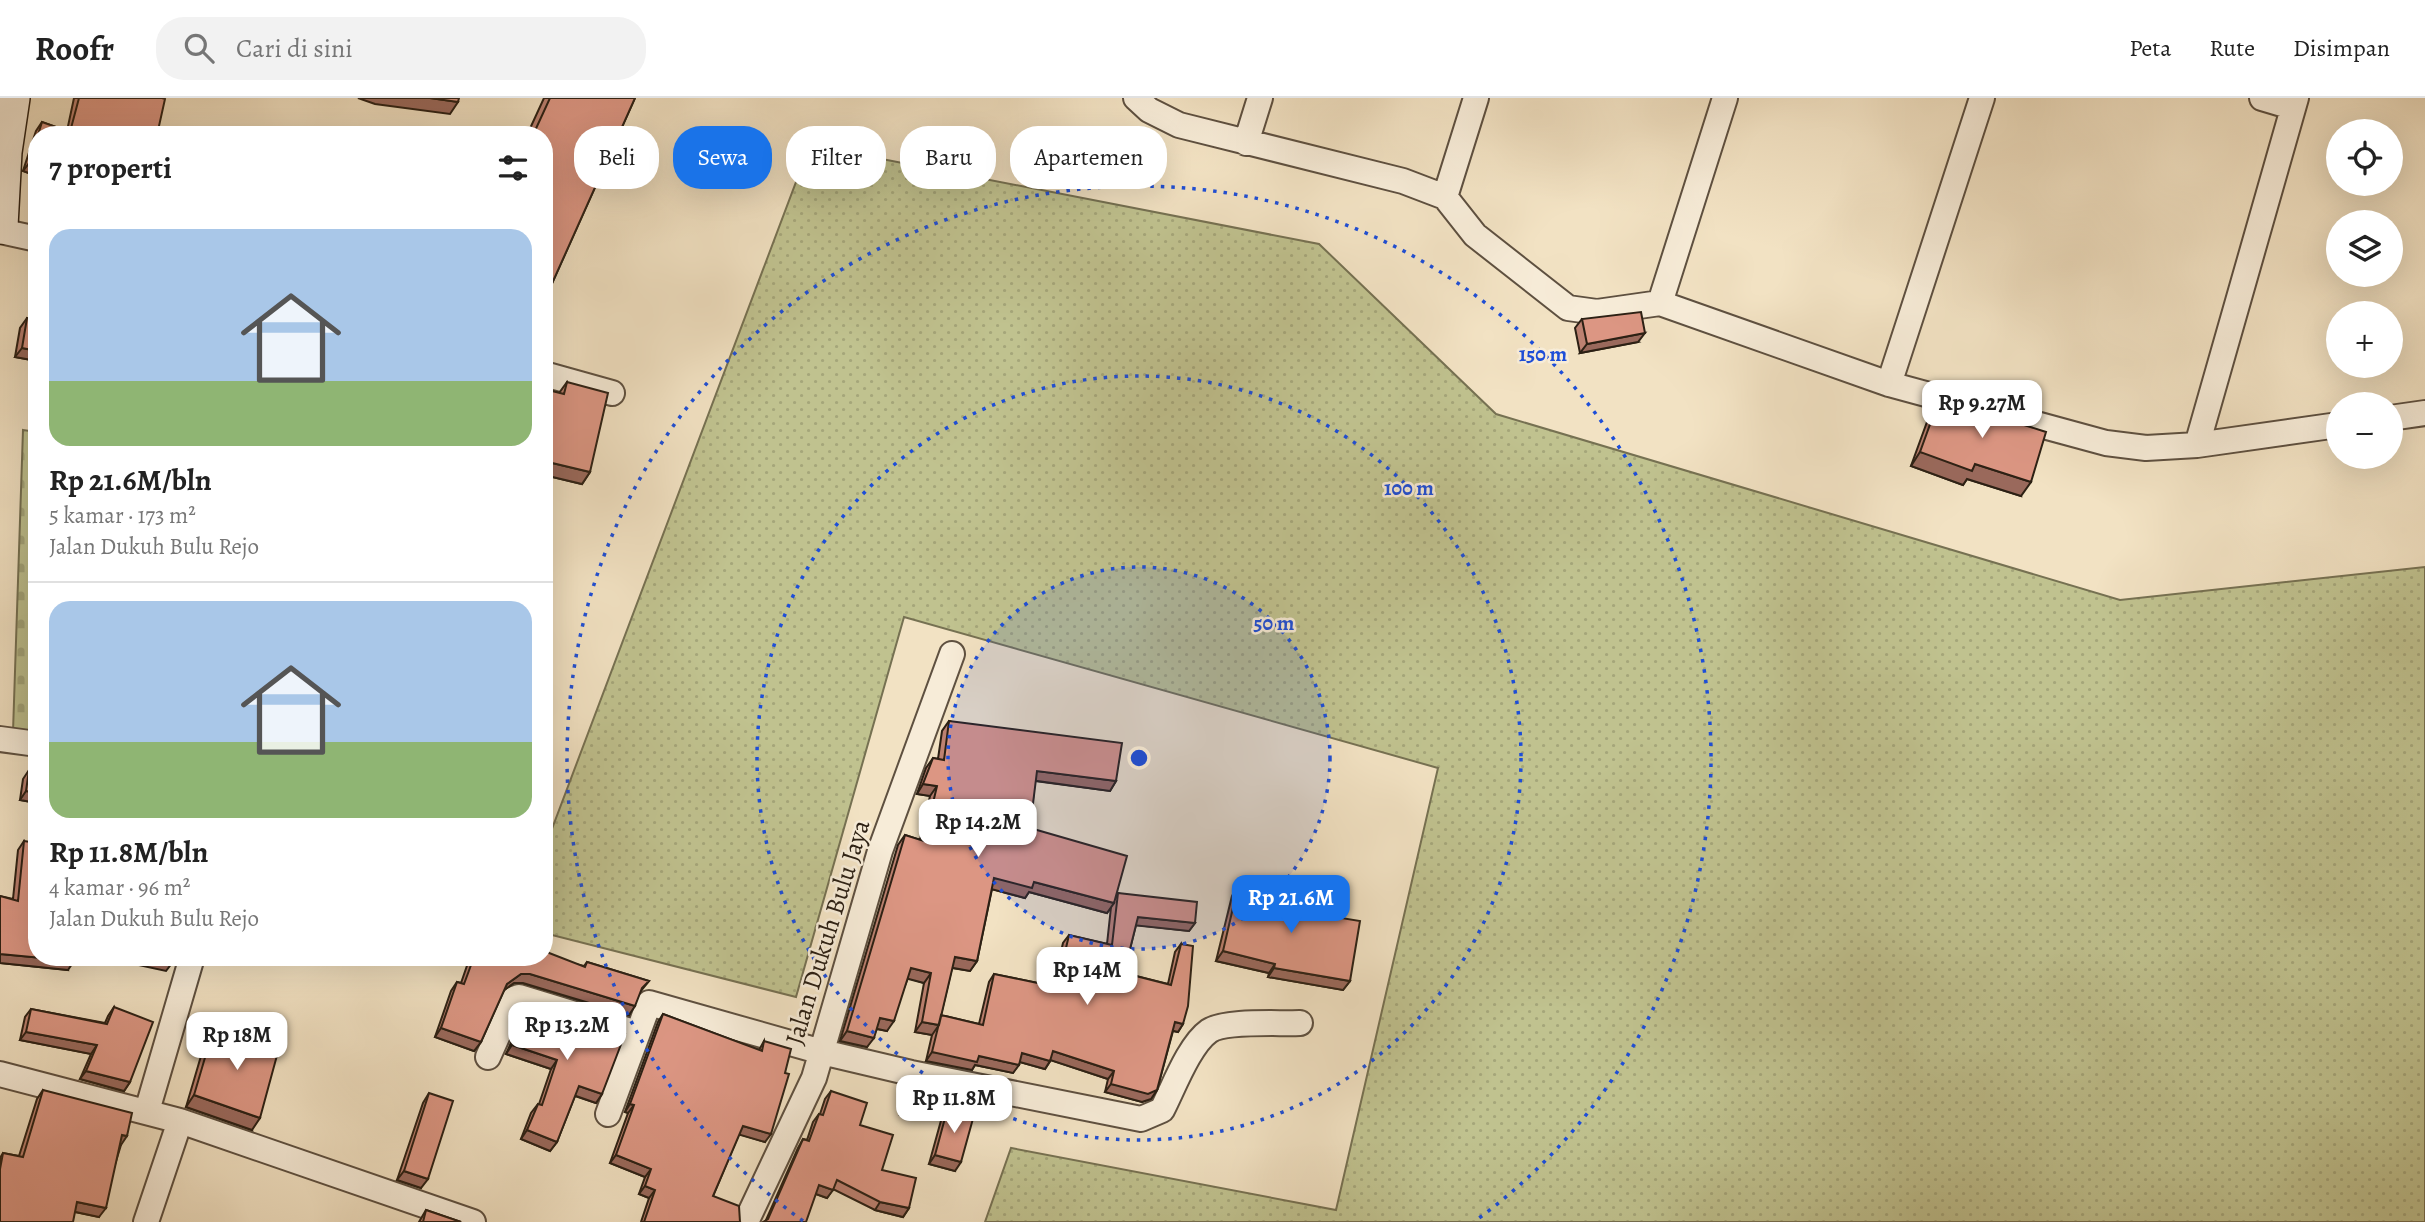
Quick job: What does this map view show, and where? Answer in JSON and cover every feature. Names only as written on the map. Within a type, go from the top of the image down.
[{"type":"street","points":[[12,98],[2,151],[0,228],[28,236]]},
{"type":"street","points":[[1136,98],[1149,110],[1179,125],[1391,178],[1445,197],[1475,234],[1569,308],[1609,312],[1660,303],[1888,384],[2106,443],[2146,448],[2197,445],[2326,427]]},
{"type":"street","points":[[1246,143],[1260,98]]},
{"type":"street","points":[[1445,197],[1476,98]]},
{"type":"street","points":[[1660,303],[1725,98]]},
{"type":"street","points":[[1888,384],[1982,98]]},
{"type":"street","points":[[2197,445],[2294,103],[2262,98]]},
{"type":"street","points":[[553,377],[612,393]]},
{"type":"street","points":[[2403,416],[2425,413]]},
{"type":"street","name":"Jalan Dukuh Bulu Jaya","points":[[746,1222],[814,1078],[880,851],[951,654]]},
{"type":"street","points":[[0,739],[28,743]]},
{"type":"street","points":[[147,1111],[189,966]]},
{"type":"street","points":[[488,1058],[516,997],[637,1033]]},
{"type":"street","points":[[608,1114],[646,1006],[653,1003],[821,1052],[911,1073],[1141,1119],[1162,1110],[1198,1042],[1210,1030],[1300,1023]]},
{"type":"street","points":[[0,1074],[180,1121],[473,1222]]},
{"type":"street","points":[[146,1222],[180,1121]]},
{"type":"green space","points":[[886,160],[900,163],[900,189],[996,189],[996,181],[1010,184],[1010,189],[1036,189],[1319,244],[1496,414],[2120,600],[2425,567],[2425,1222],[985,1222],[1011,1148],[1336,1210],[1438,768],[904,617],[796,997],[553,935],[553,826],[793,189],[886,189]]},
{"type":"green space","points":[[23,430],[28,431],[28,734],[13,732]]},
{"type":"building","points":[[79,98],[165,99],[159,126],[72,126]]},
{"type":"building","points":[[430,98],[459,98],[458,102]]},
{"type":"building","points":[[550,98],[635,98],[622,126],[574,126],[574,189],[594,189],[553,281],[553,126],[537,126]]},
{"type":"building","points":[[1641,312],[1645,333],[1587,344],[1582,319]]},
{"type":"building","points":[[27,318],[28,349],[22,348]]},
{"type":"building","points":[[567,382],[608,393],[590,472],[553,463],[553,391],[564,394]]},
{"type":"building","points":[[1940,397],[1994,411],[1993,415],[2046,432],[2031,482],[1975,464],[1972,471],[1920,452]]},
{"type":"building","points":[[949,721],[1122,743],[1116,781],[1037,771],[1030,828],[1127,856],[1114,903],[1034,882],[1032,888],[994,878],[977,961],[955,957],[939,1025],[922,1022],[931,973],[911,968],[894,1021],[880,1018],[874,1038],[847,1031],[905,835],[924,841],[937,786],[923,784],[933,758],[944,760]]},
{"type":"building","points":[[24,841],[28,842],[28,957],[0,954],[0,896],[18,901]]},
{"type":"building","points":[[1238,886],[1286,894],[1284,903],[1335,912],[1335,917],[1360,921],[1350,981],[1274,968],[1275,964],[1223,951]]},
{"type":"building","points":[[1118,893],[1197,902],[1195,923],[1138,917],[1124,973],[1171,985],[1181,944],[1193,946],[1188,1006],[1183,1024],[1175,1022],[1157,1090],[1148,1094],[1111,1084],[1114,1071],[1053,1051],[1050,1061],[1022,1053],[1019,1065],[979,1056],[977,1062],[932,1052],[941,1015],[983,1025],[994,974],[1057,987],[1069,935],[1112,945]]},
{"type":"building","points":[[553,955],[585,967],[587,962],[649,981],[642,988],[635,1006],[530,974],[521,974],[507,984],[481,1042],[441,1028],[457,982],[464,984],[471,966],[553,966]]},
{"type":"building","points":[[530,1005],[625,1034],[602,1094],[579,1086],[557,1142],[527,1130],[538,1104],[542,1105],[557,1060],[512,1045]]},
{"type":"building","points":[[114,1007],[153,1022],[130,1082],[86,1071],[97,1045],[26,1032],[31,1009],[107,1024]]},
{"type":"building","points":[[663,1014],[762,1051],[764,1041],[791,1049],[785,1073],[789,1074],[771,1134],[743,1126],[713,1196],[739,1206],[740,1222],[644,1222],[655,1190],[645,1186],[651,1169],[616,1155],[634,1105],[630,1104]]},
{"type":"building","points":[[214,1027],[279,1048],[260,1118],[194,1095]]},
{"type":"building","points":[[912,1078],[939,1083],[934,1110],[907,1105]]},
{"type":"building","points":[[43,1090],[132,1113],[127,1136],[122,1135],[106,1208],[77,1202],[73,1222],[0,1222],[0,1169],[3,1153],[23,1157]]},
{"type":"building","points":[[831,1091],[867,1103],[860,1125],[893,1135],[882,1170],[916,1178],[909,1208],[880,1202],[837,1180],[833,1190],[819,1185],[806,1222],[763,1222],[768,1219],[803,1139],[809,1141],[819,1114],[823,1115]]},
{"type":"building","points":[[429,1093],[453,1101],[428,1179],[404,1171]]},
{"type":"building","points":[[948,1107],[974,1115],[961,1162],[935,1155]]},
{"type":"building","points":[[426,1210],[461,1222],[423,1222]]}]
